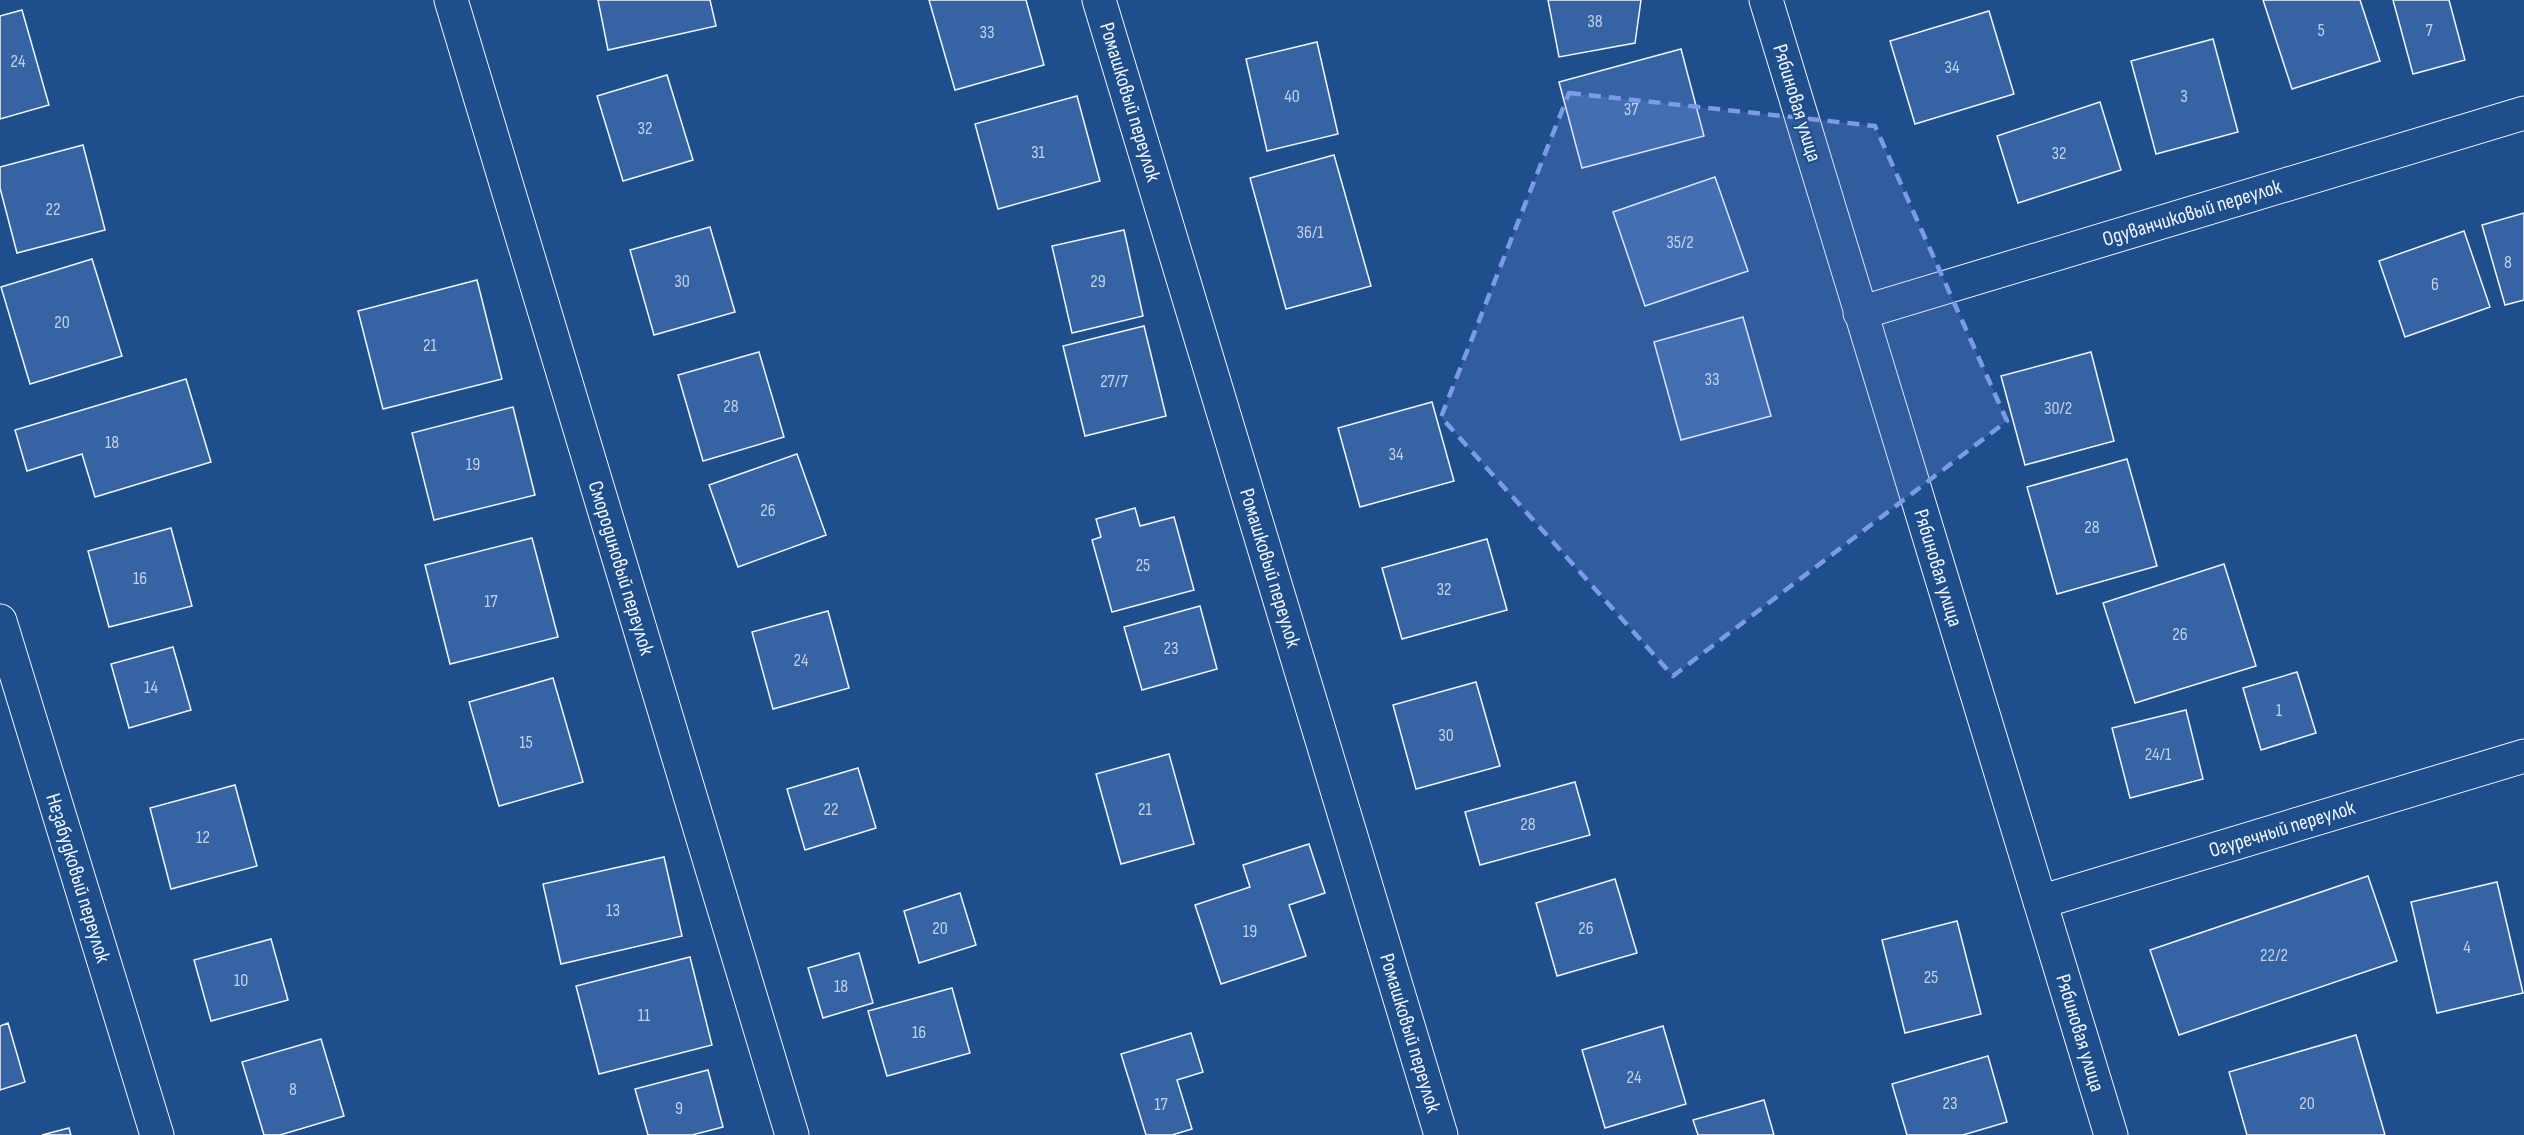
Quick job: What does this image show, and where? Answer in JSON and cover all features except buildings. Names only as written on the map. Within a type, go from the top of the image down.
[{"type":"street","name":"Смородиновый переулок","points":[[451,0],[792,1135]]},
{"type":"street","name":"Ромашковый переулок","points":[[1100,0],[1441,1135]]},
{"type":"street","name":"Рябиновая улица","points":[[1766,0],[2111,1135]]},
{"type":"street","name":"Одуванчиковый переулок","points":[[1860,313],[2524,113]]},
{"type":"street","name":"Незабудковый переулок","points":[[0,621],[157,1135]]},
{"type":"street","name":"Огуречный переулок","points":[[2040,902],[2524,756]]},
{"type":"highlighted area","points":[[1569,93],[1875,126],[2007,421],[1673,676],[1441,417]]}]
